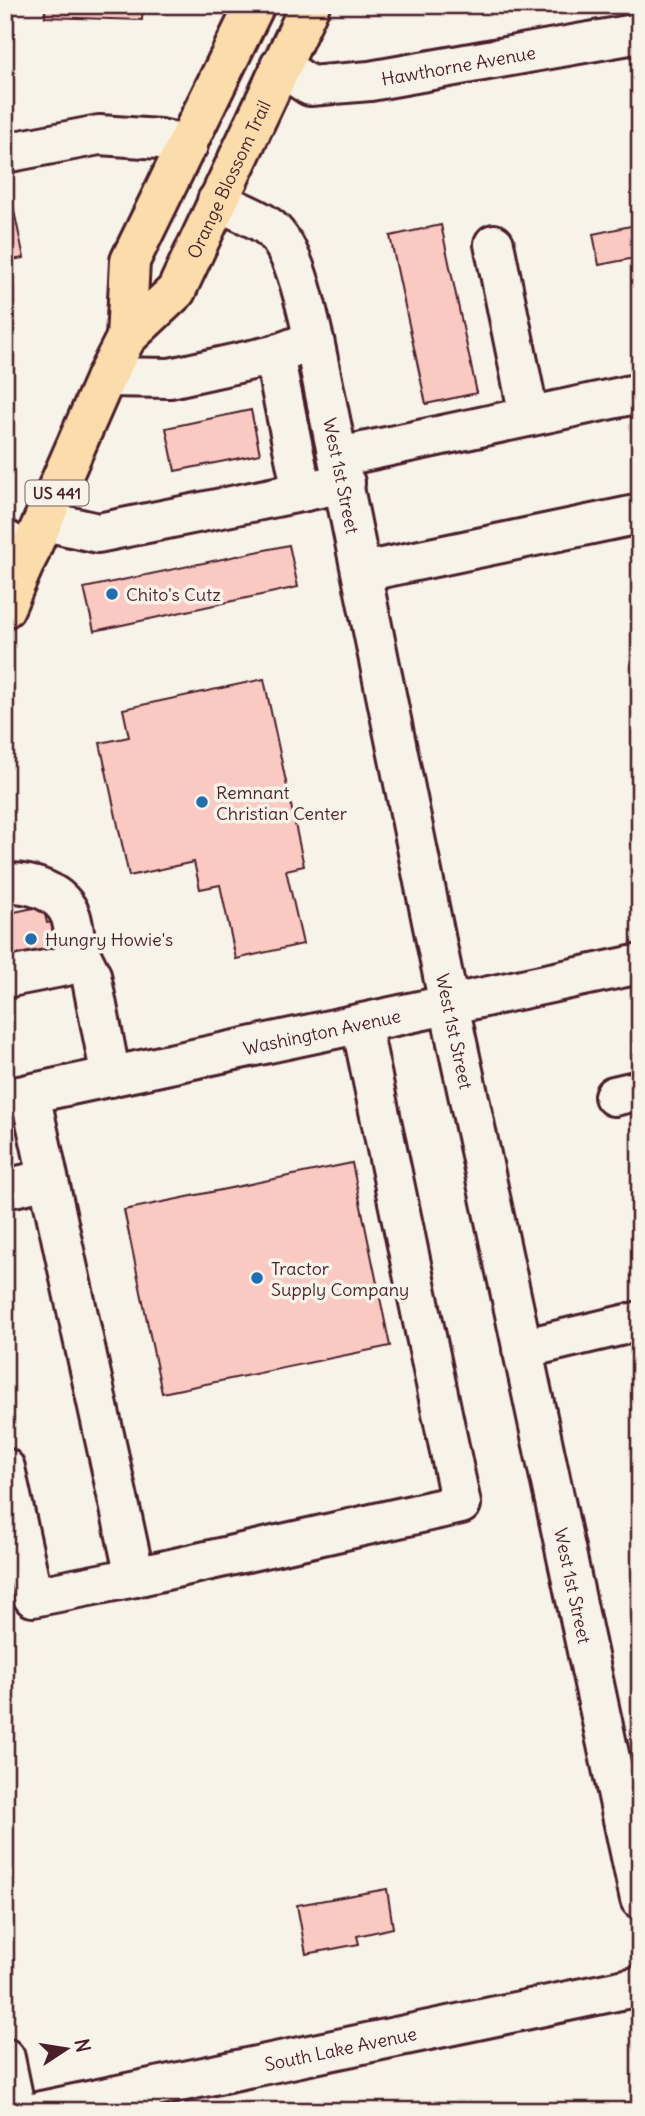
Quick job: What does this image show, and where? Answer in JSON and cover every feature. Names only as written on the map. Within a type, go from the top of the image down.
[{"type":"main road","name":"Orange Blossom Trail","points":[[126,338],[130,261],[255,5]]},
{"type":"main road","name":"Orange Blossom Trail","points":[[5,608],[26,538],[106,377],[126,338],[176,290],[310,5]]},
{"type":"street","name":"Hawthorne Avenue","points":[[279,66],[310,86],[370,81],[640,33]]},
{"type":"street","points":[[5,153],[99,135],[160,139],[188,145]]},
{"type":"street","name":"West 1st Street","points":[[217,201],[269,226],[286,249],[296,271],[314,340],[449,1005],[640,1899]]},
{"type":"street","points":[[494,244],[529,416]]},
{"type":"street","points":[[106,377],[170,378],[274,355],[314,340]]},
{"type":"street","points":[[274,355],[302,492]]},
{"type":"street","points":[[26,538],[98,533],[302,492],[342,470],[529,416],[640,393]]},
{"type":"street","points":[[363,572],[640,514]]},
{"type":"street","points":[[5,883],[39,887],[57,898],[70,915],[77,947],[91,975],[111,1077]]},
{"type":"street","points":[[5,978],[66,966],[72,960],[77,947]]},
{"type":"street","name":"Washington Avenue","points":[[18,1096],[640,964]]},
{"type":"street","points":[[5,1468],[19,1600],[135,1577],[461,1504],[360,1024]]},
{"type":"street","points":[[18,1096],[48,1179],[135,1577]]},
{"type":"street","points":[[5,1189],[48,1179]]},
{"type":"street","points":[[522,1349],[640,1321]]},
{"type":"street","name":"South Lake Avenue","points":[[41,2111],[640,1986]]},
{"type":"street","points":[[5,2058],[16,2111]]},
{"type":"building","points":[[45,5],[143,5],[142,20],[45,17]]},
{"type":"building","points":[[640,166],[640,205],[632,167]]},
{"type":"building","points":[[12,201],[24,258],[5,261],[5,202]]},
{"type":"building","points":[[640,224],[640,257],[599,265],[593,234]]},
{"type":"building","points":[[441,225],[477,393],[426,404],[390,236]]},
{"type":"building","points":[[251,410],[260,454],[175,471],[166,428]]},
{"type":"building","points":[[289,545],[298,587],[94,631],[84,588]]},
{"type":"building","name":"Remnant Christian Center","points":[[264,679],[304,866],[286,870],[303,944],[236,959],[220,885],[200,889],[194,862],[129,876],[100,743],[129,737],[123,709]]},
{"type":"building","name":"Hungry Howie's","points":[[43,906],[47,923],[54,922],[60,955],[5,966],[5,914]]},
{"type":"building","name":"Tractor Supply Company","points":[[352,1163],[390,1346],[162,1393],[124,1210]]},
{"type":"building","points":[[387,1889],[393,1928],[357,1936],[359,1944],[306,1954],[297,1905]]},
{"type":"place","name":"Chito's Cutz","points":[[112,594]]},
{"type":"place","name":"Remnant Christian Center","points":[[202,802]]},
{"type":"place","name":"Hungry Howie's","points":[[31,939]]},
{"type":"place","name":"Tractor Supply Company","points":[[257,1278]]}]
